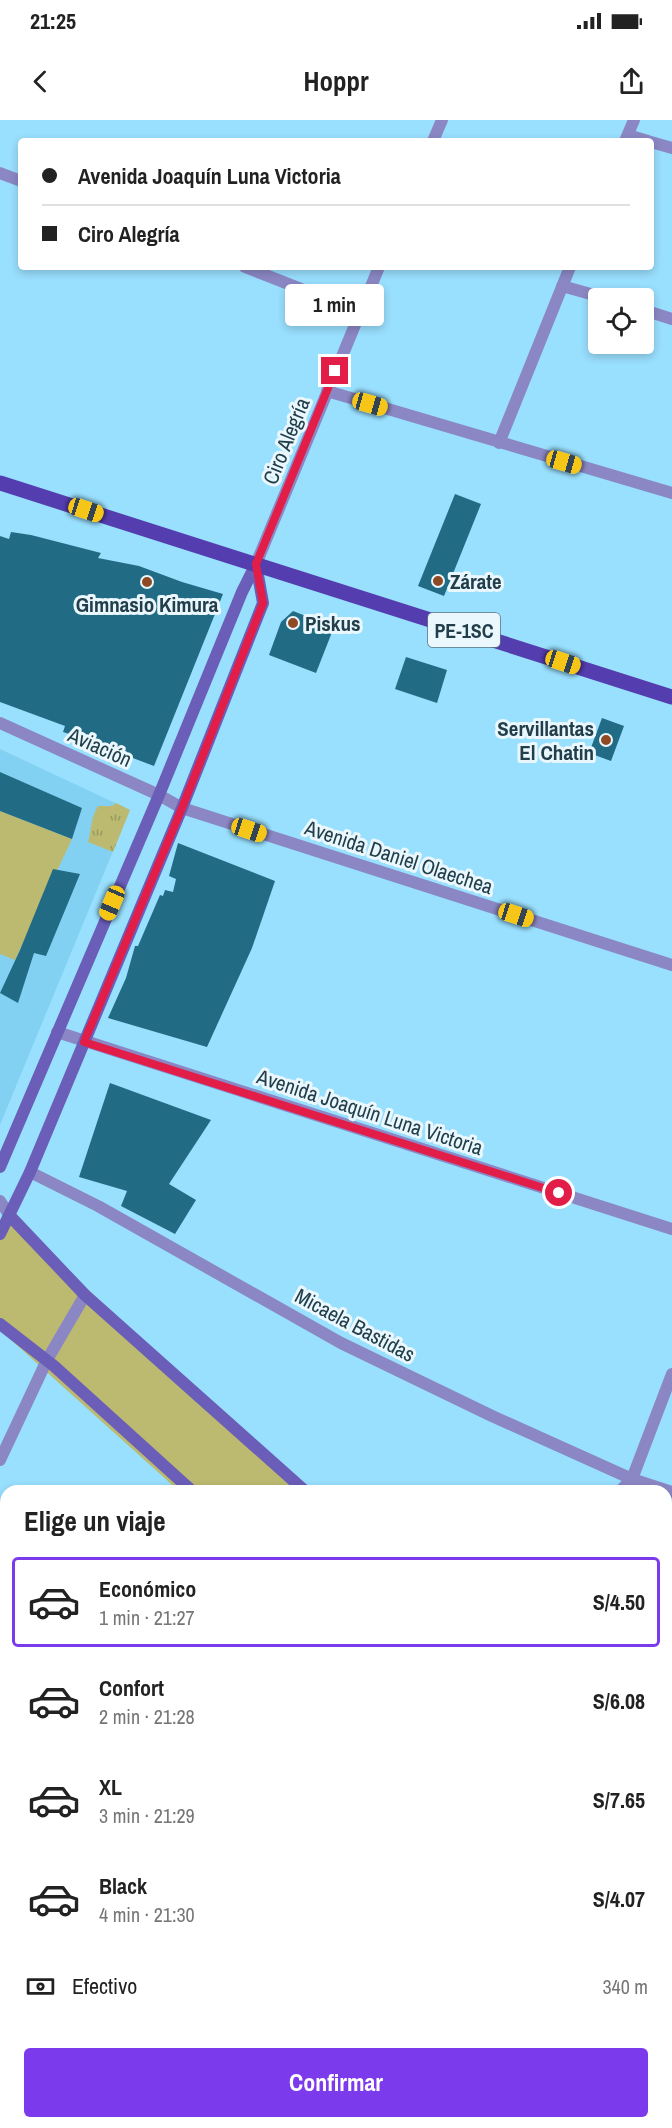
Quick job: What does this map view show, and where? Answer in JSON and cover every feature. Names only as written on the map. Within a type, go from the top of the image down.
[{"type":"main road","name":"PE-1SC","points":[[0,483],[672,696]]},
{"type":"street","points":[[434,138],[442,120]]},
{"type":"street","points":[[626,138],[634,120]]},
{"type":"street","points":[[654,142],[672,148]]},
{"type":"street","points":[[0,173],[18,180]]},
{"type":"street","points":[[252,270],[360,312]]},
{"type":"street","name":"Ciro Alegría","points":[[256,564],[378,270]]},
{"type":"street","points":[[499,442],[569,270]]},
{"type":"street","points":[[562,286],[588,293]]},
{"type":"street","points":[[654,313],[672,319]]},
{"type":"street","points":[[327,391],[672,493]]},
{"type":"street","points":[[0,1167],[159,795],[242,592],[256,564]]},
{"type":"street","points":[[0,1234],[30,1172],[182,808],[263,603],[256,564]]},
{"type":"street","name":"Aviación","points":[[0,723],[159,795],[182,808]]},
{"type":"street","name":"Avenida Daniel Olaechea","points":[[182,808],[672,965]]},
{"type":"street","name":"Avenida Joaquín Luna Victoria","points":[[57,1032],[672,1229]]},
{"type":"street","name":"Micaela Bastidas","points":[[30,1172],[108,1212],[341,1343],[492,1416],[632,1479],[650,1485]]},
{"type":"street","points":[[0,1201],[10,1216],[85,1295],[298,1485]]},
{"type":"street","points":[[0,1460],[47,1360],[85,1295]]},
{"type":"street","points":[[0,1324],[47,1360],[185,1485]]},
{"type":"street","points":[[626,1485],[632,1479],[672,1374]]},
{"type":"shaded area","points":[[0,749],[130,810],[0,1125]]},
{"type":"green space","points":[[116,803],[130,810],[113,852],[88,842],[92,820],[98,806],[112,806]]},
{"type":"green space","points":[[0,811],[72,839],[15,960],[0,954]]},
{"type":"green space","points":[[10,1216],[296,1485],[172,1485],[0,1330],[0,1234]]},
{"type":"building","points":[[455,494],[481,504],[444,596],[418,586]]},
{"type":"building","points":[[11,532],[101,553],[98,558],[139,566],[223,594],[154,766],[109,749],[110,747],[63,732],[65,726],[0,702],[0,536],[9,539]]},
{"type":"building","points":[[293,611],[334,627],[316,673],[269,655],[281,622]]},
{"type":"building","points":[[406,657],[447,670],[437,703],[395,689]]},
{"type":"building","name":"Servillantas El Chatin","points":[[602,718],[624,726],[611,761],[589,753]]},
{"type":"building","points":[[0,772],[82,808],[72,839],[0,811]]},
{"type":"building","points":[[178,843],[275,881],[252,948],[207,1047],[108,1018],[126,978],[135,946],[138,946],[160,895],[163,896],[165,890],[173,892],[176,879],[169,876]]},
{"type":"building","points":[[53,869],[80,874],[46,956],[34,953],[18,1003],[0,993]]},
{"type":"building","points":[[110,1083],[211,1120],[169,1184],[196,1200],[175,1234],[121,1206],[127,1191],[79,1177]]},
{"type":"place","name":"Zárate","points":[[438,581]]},
{"type":"place","name":"Gimnasio Kimura","points":[[147,582]]},
{"type":"place","name":"Piskus","points":[[293,623]]},
{"type":"place","name":"Servillantas El Chatin","points":[[606,740]]},
{"type":"route","points":[[335,371],[256,564],[263,603],[182,808],[84,1042],[559,1193]]}]
